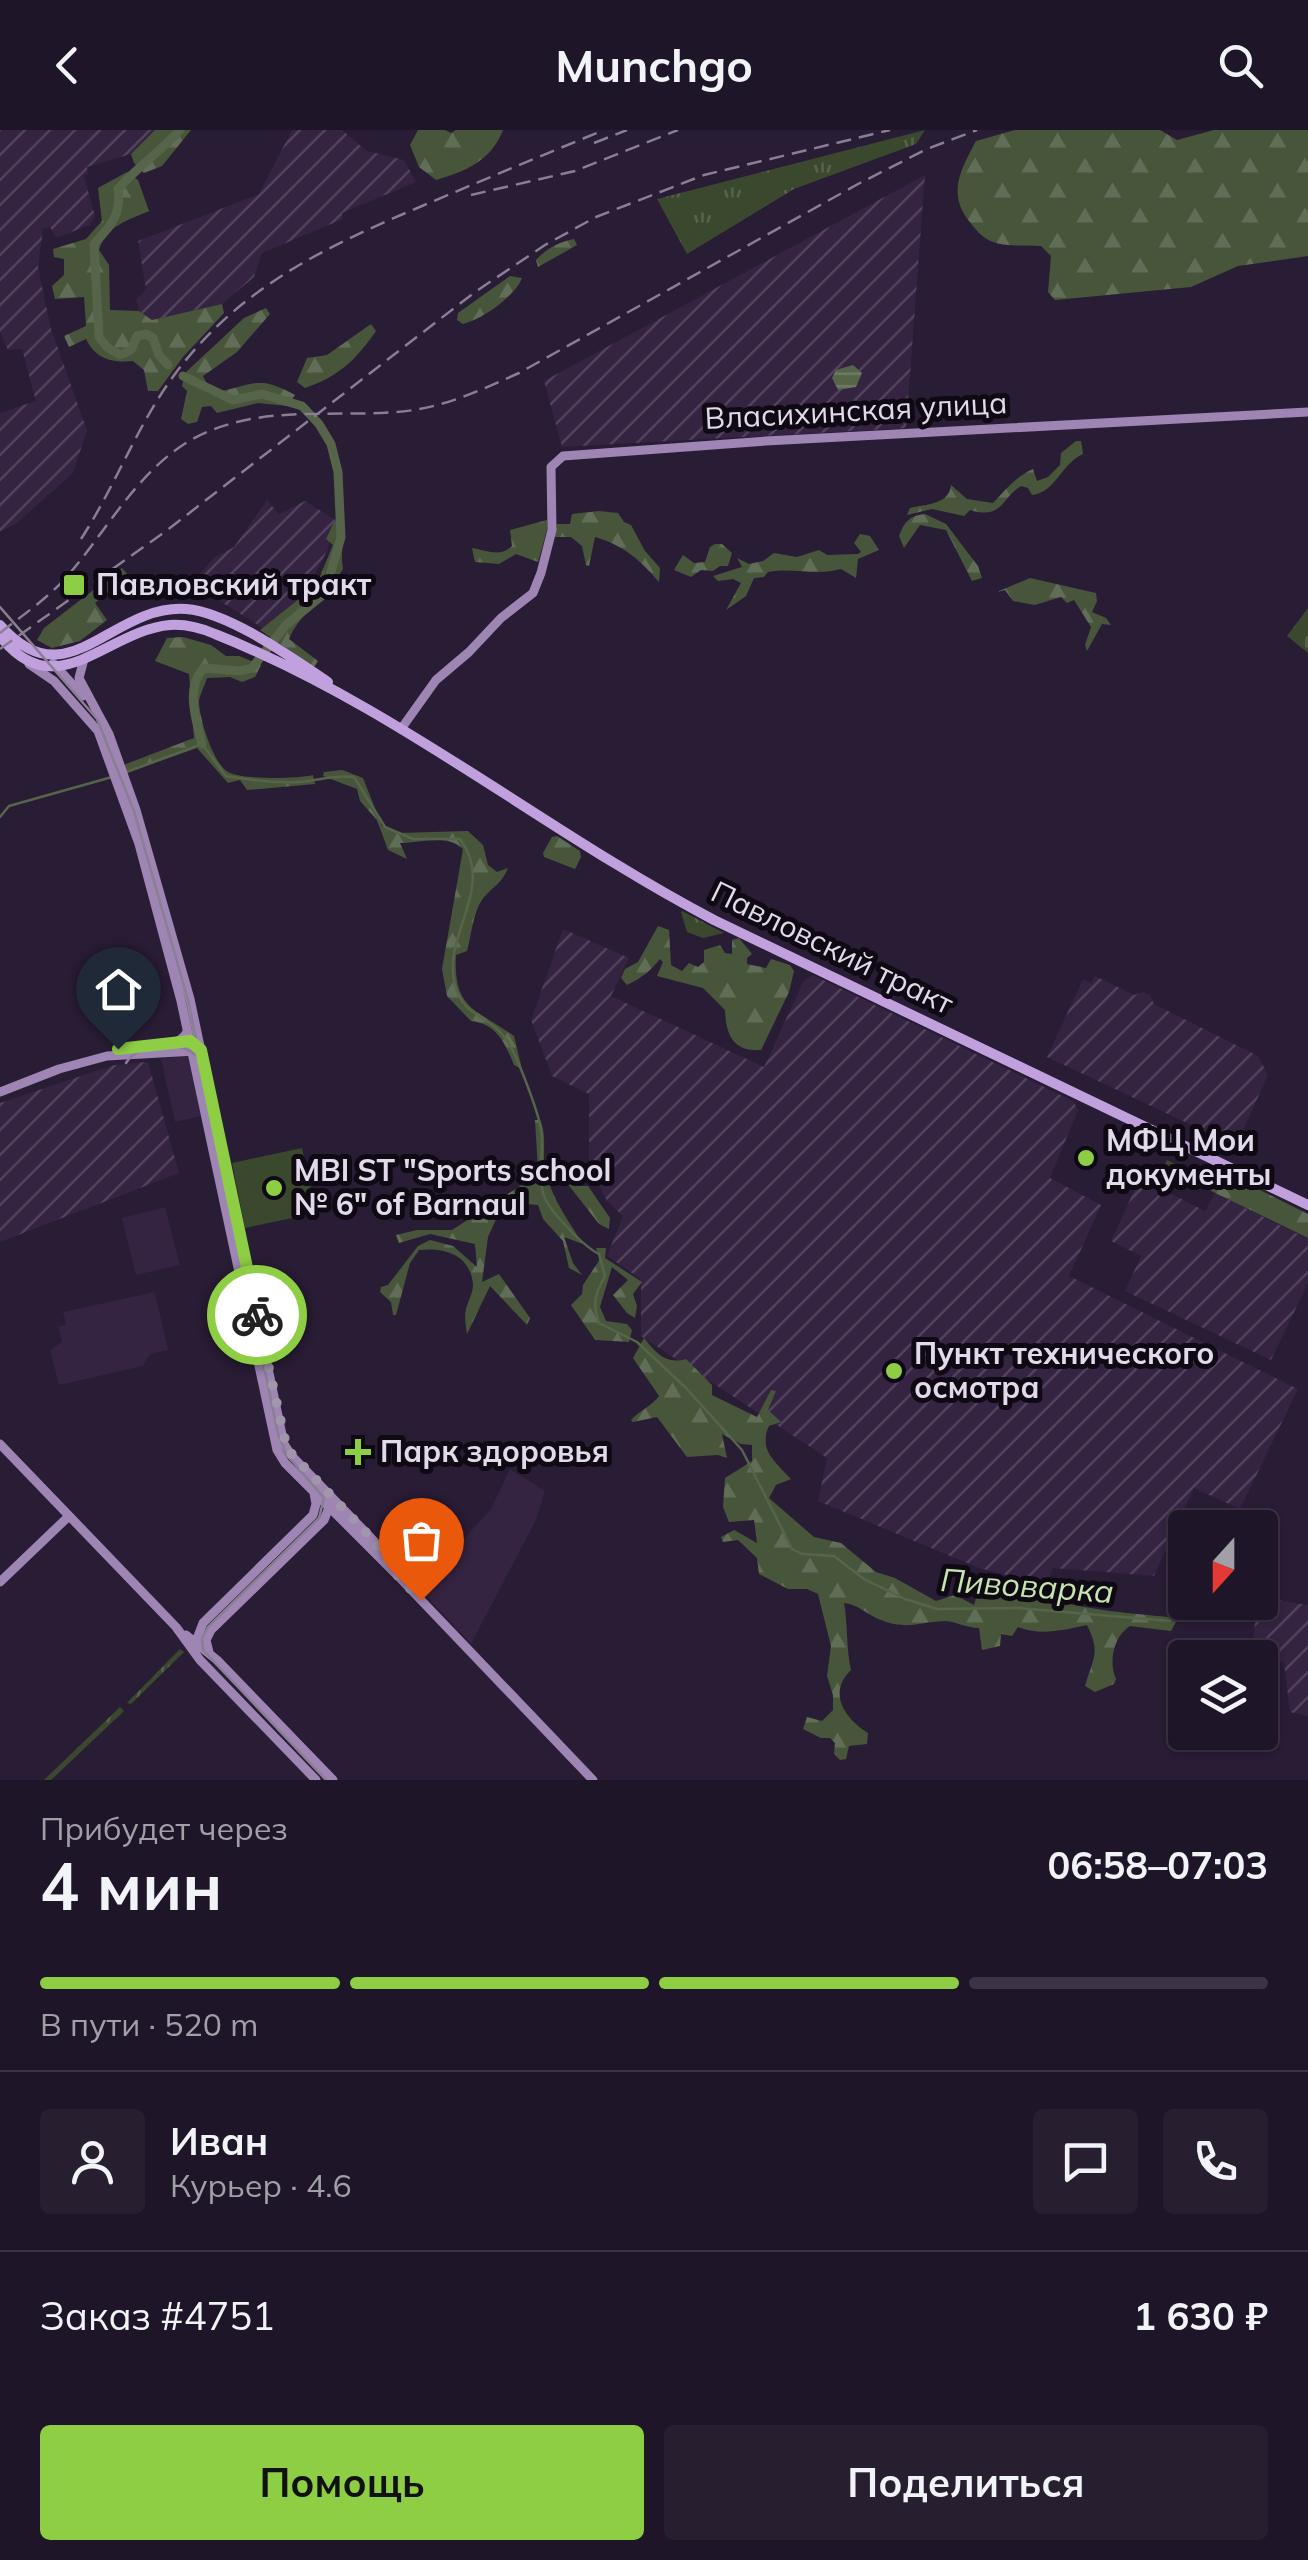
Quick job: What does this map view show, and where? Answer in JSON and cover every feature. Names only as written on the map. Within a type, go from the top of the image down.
[{"type":"main road","name":"Власихинская улица","points":[[402,729],[436,680],[501,618],[527,600],[537,584],[550,542],[550,468],[563,456],[787,439],[1308,412]]},
{"type":"main road","name":"Павловский тракт","points":[[44,660],[81,648],[145,616],[175,609],[210,614],[705,915],[1308,1205]]},
{"type":"main road","points":[[0,616],[95,709]]},
{"type":"main road","points":[[0,625],[14,642],[44,660],[54,682],[98,731],[147,842],[274,1442],[285,1463],[314,1494],[374,1541],[398,1576],[592,1780]]},
{"type":"main road","name":"Павловский тракт","points":[[44,660],[84,659],[140,633],[169,625],[196,628],[283,660]]},
{"type":"main road","points":[[0,636],[44,660],[54,682]]},
{"type":"main road","points":[[249,650],[244,640],[255,638]]},
{"type":"main road","points":[[84,659],[79,678],[95,709],[116,768]]},
{"type":"main road","points":[[123,784],[187,1028],[283,1438],[327,1503]]},
{"type":"main road","points":[[0,1092],[88,1060],[191,1046]]},
{"type":"main road","points":[[0,1444],[316,1780]]},
{"type":"main road","points":[[195,1642],[327,1503]]},
{"type":"main road","points":[[0,1582],[70,1516]]},
{"type":"main road","points":[[207,1626],[209,1652]]},
{"type":"main road","points":[[176,1627],[209,1652],[333,1780]]},
{"type":"main road","points":[[195,1642],[200,1660]]},
{"type":"shaded area","points":[[0,130],[155,130],[131,154],[87,167],[88,174],[84,176],[95,216],[90,225],[56,238],[50,227],[43,229],[38,267],[51,329],[87,430],[73,473],[17,523],[0,532],[0,413],[36,401],[22,349],[8,350],[0,332]]},
{"type":"shaded area","points":[[292,130],[342,130],[367,151],[404,160],[416,182],[342,213],[343,219],[262,253],[254,277],[222,304],[152,320],[139,311],[136,300],[146,289],[138,241],[259,194]]},
{"type":"shaded area","points":[[925,175],[906,428],[562,447],[544,381]]},
{"type":"shaded area","points":[[853,365],[862,373],[856,387],[838,390],[832,378],[836,370]]},
{"type":"shaded area","points":[[267,500],[279,514],[305,501],[337,521],[327,551],[298,607],[266,630],[191,583],[215,557],[234,547]]},
{"type":"shaded area","points":[[563,929],[629,958],[611,996],[764,1067],[804,980],[813,975],[1073,1101],[1078,1110],[1050,1178],[1101,1205],[1069,1276],[1298,1389],[1240,1509],[1194,1488],[1184,1510],[1168,1510],[1168,1545],[1154,1576],[1053,1568],[1046,1585],[979,1568],[818,1501],[827,1458],[641,1336],[641,1279],[607,1256],[623,1216],[607,1201],[589,1165],[589,1094],[552,1076],[531,1020]]},
{"type":"shaded area","points":[[1095,976],[1134,995],[1150,995],[1154,1004],[1258,1056],[1268,1075],[1236,1146],[1047,1057],[1083,979],[1091,983]]},
{"type":"shaded area","points":[[188,1055],[201,1116],[175,1122],[161,1059]]},
{"type":"shaded area","points":[[148,1062],[179,1173],[0,1242],[0,1103],[114,1065]]},
{"type":"shaded area","points":[[1140,1178],[1205,1211],[1215,1193],[1308,1239],[1308,1283],[1271,1360],[1125,1291],[1141,1256],[1111,1241]]},
{"type":"shaded area","points":[[165,1207],[180,1265],[136,1275],[122,1218]]},
{"type":"shaded area","points":[[155,1292],[168,1350],[150,1354],[143,1366],[59,1385],[50,1350],[62,1342],[58,1327],[66,1324],[63,1312]]},
{"type":"shaded area","points":[[510,1469],[545,1491],[536,1520],[471,1644],[419,1588],[491,1509]]},
{"type":"shaded area","points":[[1278,1600],[1308,1605],[1308,1716],[1290,1712],[1284,1662],[1278,1660],[1278,1640],[1253,1640],[1255,1621],[1248,1620],[1278,1620]]},
{"type":"green space","points":[[155,130],[191,130],[162,166],[144,173],[131,154]]},
{"type":"green space","points":[[418,130],[503,130],[492,150],[476,163],[436,180],[419,167],[410,145]]},
{"type":"green space","points":[[925,130],[916,144],[794,189],[687,254],[657,199]]},
{"type":"green space","points":[[1015,130],[1160,130],[1177,140],[1214,130],[1308,130],[1308,256],[1238,266],[1191,287],[1055,300],[1048,292],[1051,256],[1041,246],[1004,245],[986,238],[969,221],[959,201],[961,171],[976,141]]},
{"type":"green space","points":[[127,172],[138,180],[149,211],[112,229],[102,242],[99,250],[109,265],[110,310],[139,311],[152,320],[222,304],[224,313],[158,391],[148,391],[144,370],[133,361],[105,358],[86,339],[69,347],[64,336],[86,326],[84,297],[55,299],[52,286],[64,275],[64,259],[54,257],[53,249],[86,239],[102,221],[98,188]]},
{"type":"green space","points":[[574,239],[577,245],[538,267],[536,260],[544,252]]},
{"type":"green space","points":[[510,276],[522,278],[505,299],[471,322],[463,324],[457,320],[458,313]]},
{"type":"green space","points":[[266,308],[270,314],[237,352],[203,376],[210,390],[255,383],[274,385],[295,395],[288,406],[258,403],[217,413],[211,406],[202,407],[197,422],[188,424],[181,419],[187,391],[182,386],[185,373],[244,318]]},
{"type":"green space","points":[[371,324],[376,331],[345,366],[305,388],[297,382],[307,358],[327,355]]},
{"type":"green space","points":[[1081,441],[1083,454],[1040,493],[1032,495],[1021,486],[989,512],[970,510],[964,516],[932,509],[907,515],[910,508],[941,500],[951,485],[967,499],[993,503],[1033,469],[1037,481],[1048,477],[1060,465],[1061,453]]},
{"type":"green space","points":[[618,513],[631,525],[660,568],[659,582],[631,555],[606,541],[595,537],[589,566],[582,546],[571,537],[554,537],[557,524],[570,524],[572,514]]},
{"type":"green space","points":[[925,514],[946,524],[978,566],[982,578],[972,581],[946,530],[920,525],[904,548],[899,536],[903,527],[912,518]]},
{"type":"green space","points":[[547,520],[538,562],[516,554],[499,564],[475,562],[472,548],[503,552],[512,546],[510,530]]},
{"type":"green space","points":[[334,522],[342,522],[343,569],[289,639],[318,661],[314,667],[260,630],[299,599],[311,598],[333,545],[326,539]]},
{"type":"green space","points":[[860,534],[870,536],[879,550],[858,559],[856,578],[841,569],[768,572],[764,577],[754,578],[746,596],[726,610],[741,583],[733,579],[718,581],[713,576],[742,567],[737,558],[749,564],[774,553],[797,557],[819,550],[827,555],[858,554],[861,552],[854,543]]},
{"type":"green space","points":[[715,544],[722,544],[732,553],[728,566],[701,570],[691,577],[674,570],[683,555],[694,563],[705,562]]},
{"type":"green space","points":[[122,568],[128,575],[95,603],[107,620],[80,641],[52,648],[37,640],[44,628]]},
{"type":"green space","points":[[1030,578],[1096,593],[1092,612],[1111,625],[1102,624],[1087,651],[1091,627],[1074,600],[1067,603],[1061,597],[1035,605],[1013,601],[1005,590],[997,592]]},
{"type":"green space","points":[[1308,608],[1308,653],[1287,636]]},
{"type":"green space","points":[[183,637],[211,645],[226,656],[239,656],[261,665],[255,677],[242,682],[230,677],[207,678],[201,692],[204,729],[222,767],[235,775],[257,778],[313,775],[315,784],[247,790],[240,780],[228,783],[197,748],[126,773],[126,764],[194,738],[189,674],[155,661],[167,638]]},
{"type":"green space","points":[[342,770],[363,778],[382,826],[399,833],[468,831],[483,845],[488,865],[497,872],[508,868],[479,906],[467,951],[456,955],[456,973],[458,987],[470,1006],[514,1036],[522,1069],[514,1065],[494,1030],[471,1021],[447,996],[442,969],[463,849],[449,841],[433,840],[400,843],[407,859],[388,850],[377,820],[360,801],[357,789],[323,776],[324,772]]},
{"type":"green space","points":[[557,836],[580,851],[575,869],[544,857],[552,837]]},
{"type":"green space","points":[[681,912],[724,933],[703,938],[687,932]]},
{"type":"green space","points":[[658,926],[669,930],[671,965],[682,971],[689,963],[698,967],[704,962],[704,950],[720,945],[725,953],[732,954],[732,940],[739,938],[752,954],[747,964],[766,968],[771,959],[790,965],[794,971],[789,992],[761,1050],[744,1048],[733,1040],[725,1010],[703,988],[657,976],[663,962],[660,959],[627,985],[621,978],[625,969],[638,962]]},
{"type":"green space","points":[[535,1120],[540,1120],[542,1126],[549,1184],[583,1244],[564,1237],[582,1275],[569,1268],[563,1241],[543,1219],[538,1205],[526,1204],[513,1216],[498,1215],[488,1237],[482,1282],[499,1274],[530,1318],[527,1325],[490,1286],[467,1334],[465,1315],[473,1288],[471,1275],[462,1260],[438,1250],[419,1250],[410,1263],[393,1315],[391,1302],[380,1292],[381,1287],[388,1285],[418,1246],[430,1240],[453,1246],[477,1267],[475,1244],[430,1234],[399,1243],[396,1235],[417,1230],[452,1230],[523,1184],[518,1170],[538,1169]]},
{"type":"green space","name":"MBI ST \"Sports school № 6\" of Barnaul","points":[[302,1148],[316,1213],[245,1228],[232,1163]]},
{"type":"green space","points":[[560,1160],[580,1186],[588,1186],[610,1218],[609,1229],[599,1224],[560,1174]]},
{"type":"green space","points":[[1167,1160],[1208,1179],[1203,1189],[1162,1170]]},
{"type":"green space","points":[[1220,1170],[1308,1214],[1308,1238],[1211,1191]]},
{"type":"green space","points":[[596,1248],[606,1248],[605,1258],[642,1282],[633,1294],[635,1318],[613,1295],[628,1280],[612,1267],[600,1307],[606,1321],[627,1324],[632,1330],[629,1342],[595,1340],[571,1305],[582,1294],[583,1285],[600,1259]]},
{"type":"green space","points":[[644,1338],[667,1359],[686,1359],[712,1385],[712,1395],[757,1417],[771,1390],[776,1391],[768,1410],[781,1422],[769,1426],[767,1448],[791,1479],[776,1485],[769,1498],[814,1537],[841,1543],[876,1572],[936,1601],[955,1595],[974,1605],[976,1598],[1041,1591],[1083,1607],[1177,1620],[1171,1631],[1130,1626],[1124,1630],[1114,1650],[1114,1684],[1095,1692],[1085,1686],[1095,1649],[1087,1625],[1043,1632],[1018,1627],[1012,1636],[1001,1634],[1000,1646],[982,1650],[979,1628],[946,1621],[899,1625],[844,1603],[851,1670],[840,1688],[840,1696],[846,1713],[868,1733],[867,1744],[849,1746],[846,1759],[840,1760],[830,1738],[803,1729],[807,1717],[822,1721],[833,1710],[827,1676],[831,1646],[818,1594],[807,1589],[788,1589],[759,1574],[757,1558],[738,1540],[723,1542],[721,1537],[734,1530],[757,1543],[754,1520],[729,1522],[723,1507],[725,1478],[752,1461],[752,1445],[722,1434],[727,1458],[687,1457],[657,1417],[633,1422],[659,1396],[633,1358]]},
{"type":"green space","points":[[180,1649],[184,1652],[131,1704],[127,1703]]},
{"type":"green space","points":[[120,1707],[124,1711],[51,1780],[44,1780]]},
{"type":"waterway","name":"Пивоварка","points":[[168,365],[159,355],[153,338],[146,334],[137,336],[131,350],[120,355],[99,337],[94,244],[116,213],[118,189],[180,130]]},
{"type":"waterway","name":"Пивоварка","points":[[183,376],[233,400],[262,394],[302,406],[331,444],[338,472],[341,537],[325,593],[286,625],[252,668],[204,668],[198,675],[193,694],[202,744]]},
{"type":"waterway","name":"Пивоварка","points":[[124,773],[202,744],[226,776],[289,782],[354,777],[385,827],[413,839],[460,839],[470,857],[473,875],[455,948],[455,985],[464,1004],[506,1039],[520,1068],[540,1124],[543,1193],[566,1226],[599,1254],[605,1276],[596,1299],[599,1323],[637,1342],[685,1387],[742,1450],[792,1549],[802,1554],[834,1556],[864,1579],[937,1609],[1018,1608],[1170,1621]]},
{"type":"waterway","name":"Пивоварка","points":[[0,817],[9,806],[112,777]]},
{"type":"tram line","points":[[0,607],[97,719],[134,811],[188,1000],[278,1434],[287,1455],[324,1498],[319,1518],[208,1627],[202,1638],[203,1650],[326,1780]]},
{"type":"tram line","points":[[126,1063],[141,1050],[163,1045],[184,1049],[200,1060]]},
{"type":"railway","points":[[81,539],[175,374],[200,343],[256,293],[352,237],[604,130]]},
{"type":"railway","points":[[594,143],[627,130]]},
{"type":"railway","points":[[471,195],[575,171],[678,130]]},
{"type":"railway","points":[[0,649],[166,531],[475,292],[545,245],[596,217],[704,175],[890,130]]},
{"type":"railway","points":[[0,633],[62,582],[147,475],[165,458],[207,432],[277,416],[413,410],[474,392],[519,373],[858,184],[927,149],[977,130]]},
{"type":"way so far","points":[[257,1315],[287,1449],[374,1541],[398,1576],[421,1600]]},
{"type":"place","name":"Павловский тракт","points":[[74,585]]},
{"type":"place","name":"МФЦ Мои документы","points":[[1086,1158]]},
{"type":"place","name":"MBI ST \"Sports school № 6\" of Barnaul","points":[[274,1188]]},
{"type":"place","name":"Пункт технического осмотра","points":[[894,1371]]},
{"type":"place","name":"Парк здоровья","points":[[358,1452]]},
{"type":"route","points":[[118,1049],[190,1041],[201,1050],[257,1315]]}]
